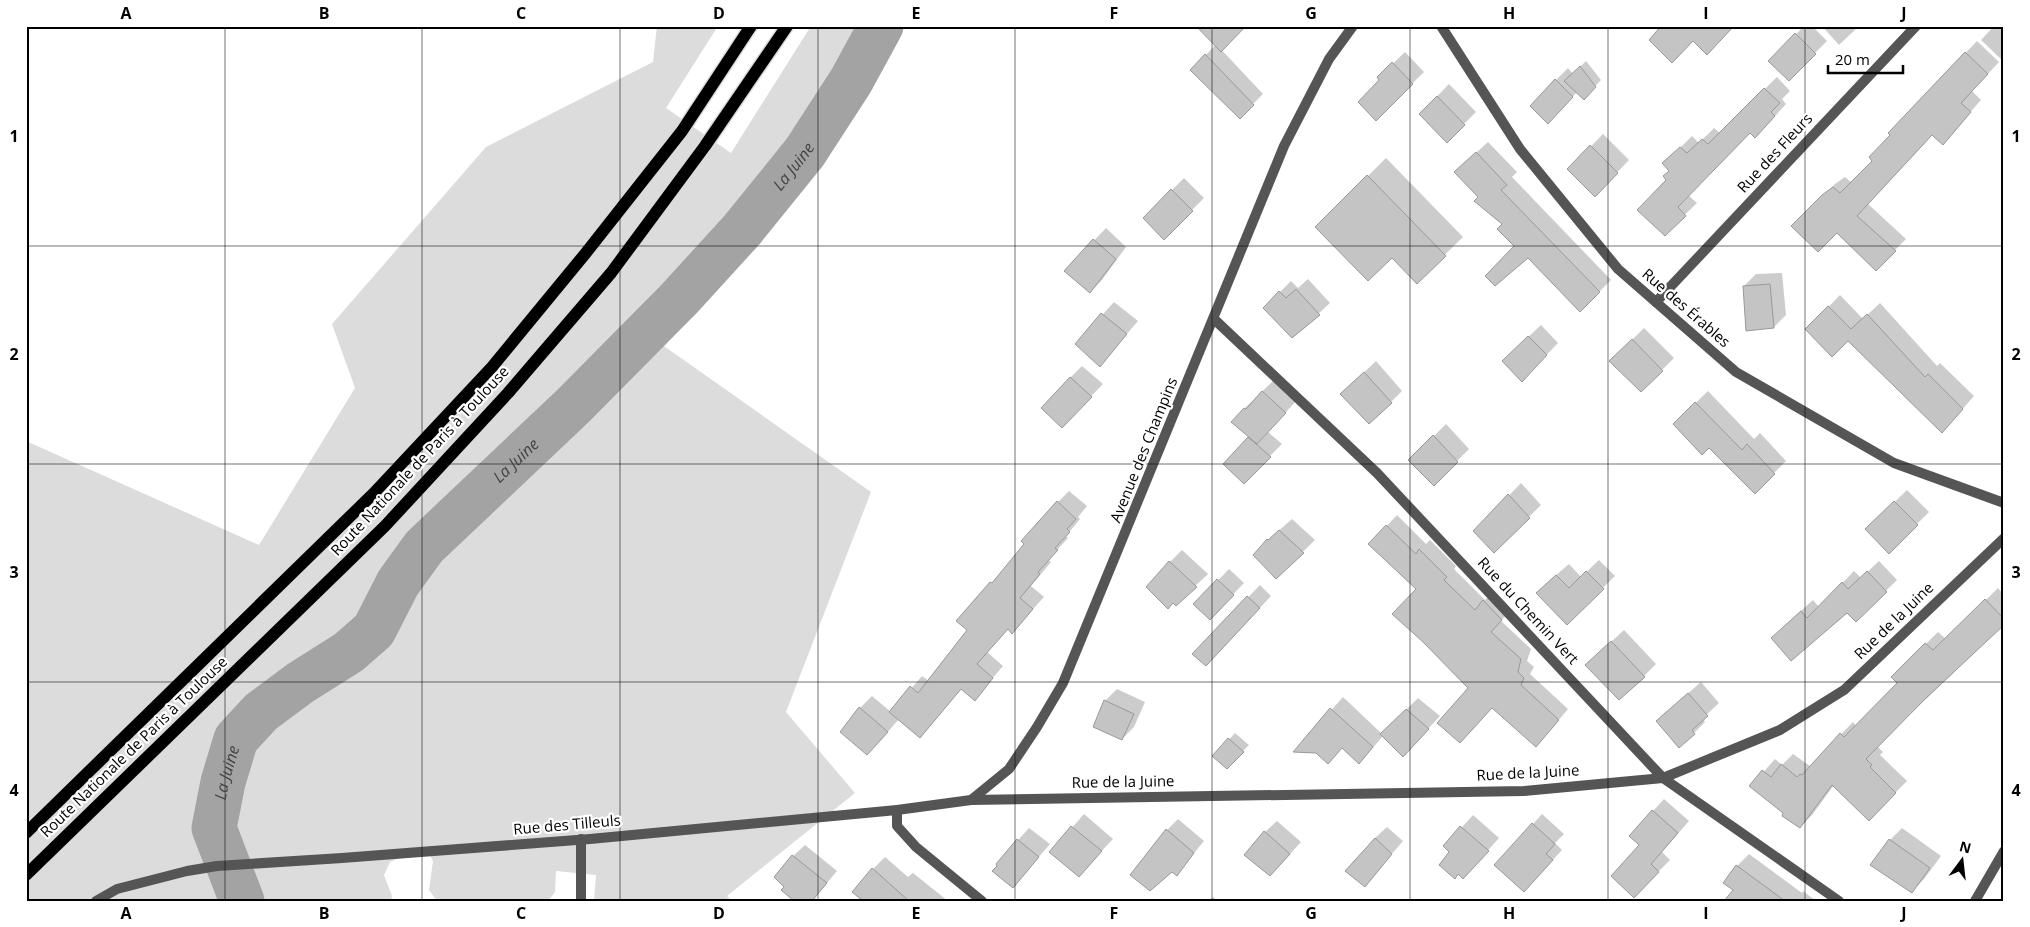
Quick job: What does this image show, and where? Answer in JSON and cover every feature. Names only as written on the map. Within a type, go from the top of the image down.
[{"type":"main road","name":"Route Nationale de Paris à Toulouse","points":[[26,833],[374,493],[492,367],[585,254],[682,131],[751,26]]},
{"type":"main road","name":"Route Nationale de Paris à Toulouse","points":[[26,875],[385,526],[508,393],[616,265],[706,146],[786,26]]},
{"type":"street","name":"Avenue des Champins","points":[[971,800],[1009,769],[1063,683],[1284,146],[1330,59],[1352,26]]},
{"type":"street","name":"Rue des Érables","points":[[1441,26],[1520,149],[1618,269],[1736,372],[1894,463],[2004,503]]},
{"type":"street","name":"Rue des Fleurs","points":[[1656,302],[1916,26]]},
{"type":"street","name":"Rue du Chemin Vert","points":[[1214,319],[1378,473],[1662,778],[1839,901]]},
{"type":"street","name":"Rue de la Juine","points":[[971,800],[1524,791],[1662,778],[1780,730],[1844,690],[2004,538]]},
{"type":"street","points":[[971,800],[897,810],[897,826],[916,847],[982,901]]},
{"type":"street","name":"Rue des Tilleuls","points":[[96,901],[117,889],[212,866],[342,858],[581,839],[897,810]]},
{"type":"street","points":[[581,839],[581,901]]},
{"type":"street","points":[[1975,901],[2004,851]]},
{"type":"shaded area","points":[[657,26],[718,26],[666,108],[731,153],[811,26],[901,26],[789,193],[661,344],[871,492],[786,712],[855,793],[727,896],[732,901],[594,901],[596,875],[556,871],[555,892],[548,901],[437,901],[429,890],[433,861],[429,853],[414,851],[390,862],[384,875],[392,896],[391,901],[26,901],[26,441],[259,545],[355,388],[332,324],[486,147],[653,62]]},
{"type":"building","points":[[1196,26],[1246,26],[1221,52]]},
{"type":"building","points":[[1661,26],[1734,26],[1707,55],[1693,41],[1672,63],[1649,40]]},
{"type":"building","points":[[1795,33],[1816,54],[1789,81],[1768,61]]},
{"type":"building","points":[[1965,52],[1988,74],[1961,103],[1971,112],[1943,145],[1932,135],[1857,216],[1896,251],[1876,271],[1837,233],[1818,252],[1791,226],[1822,195],[1833,187],[1840,193],[1872,161],[1869,157],[1890,135],[1888,133]]},
{"type":"building","points":[[1205,54],[1254,105],[1240,119],[1190,70]]},
{"type":"building","points":[[1392,62],[1413,84],[1376,121],[1358,102],[1379,80],[1377,77]]},
{"type":"building","points":[[1580,66],[1596,87],[1584,100],[1564,81]]},
{"type":"building","points":[[1555,79],[1573,97],[1548,124],[1530,106]]},
{"type":"building","points":[[1764,88],[1780,103],[1771,112],[1775,116],[1755,138],[1750,133],[1678,207],[1686,216],[1665,236],[1637,210],[1666,180],[1663,176],[1669,171],[1662,163],[1680,147],[1687,153],[1702,139],[1708,144]]},
{"type":"building","points":[[1437,96],[1465,125],[1447,143],[1419,114]]},
{"type":"building","points":[[1590,145],[1618,173],[1595,197],[1567,169]]},
{"type":"building","points":[[1476,152],[1507,185],[1501,190],[1600,292],[1580,312],[1528,258],[1495,286],[1485,276],[1514,246],[1497,229],[1502,224],[1474,201],[1478,197],[1454,172]]},
{"type":"building","points":[[1367,175],[1446,256],[1417,284],[1392,258],[1368,281],[1315,227]]},
{"type":"building","points":[[1171,189],[1193,211],[1164,240],[1143,218]]},
{"type":"building","points":[[1093,239],[1116,259],[1090,293],[1064,271]]},
{"type":"building","points":[[1770,284],[1774,328],[1746,331],[1743,286]]},
{"type":"building","points":[[1296,289],[1320,315],[1292,338],[1263,308],[1279,291],[1286,298]]},
{"type":"building","points":[[1828,306],[1851,329],[1867,314],[1925,377],[1928,374],[1963,409],[1942,433],[1848,341],[1832,357],[1805,329]]},
{"type":"building","points":[[1101,313],[1127,334],[1100,367],[1075,344]]},
{"type":"building","points":[[1528,336],[1547,355],[1522,382],[1502,361]]},
{"type":"building","points":[[1632,339],[1663,371],[1641,392],[1609,361]]},
{"type":"building","points":[[1364,372],[1392,403],[1369,424],[1340,394]]},
{"type":"building","points":[[1070,377],[1092,397],[1062,428],[1041,408]]},
{"type":"building","points":[[1262,391],[1286,413],[1257,444],[1231,422]]},
{"type":"building","points":[[1695,402],[1742,450],[1747,444],[1775,474],[1755,494],[1709,448],[1702,455],[1673,424]]},
{"type":"building","points":[[1433,435],[1458,462],[1434,486],[1408,460]]},
{"type":"building","points":[[1248,437],[1271,457],[1244,484],[1223,464]]},
{"type":"building","points":[[1508,494],[1530,518],[1494,553],[1473,531]]},
{"type":"building","points":[[1057,501],[1076,519],[1067,529],[1070,532],[1055,548],[1058,550],[1038,572],[1040,574],[1020,598],[1033,609],[1012,634],[1008,629],[977,664],[993,678],[975,701],[961,689],[920,738],[889,712],[910,686],[918,693],[967,630],[956,621],[990,582],[992,583],[1024,544],[1021,541]]},
{"type":"building","points":[[1894,501],[1918,525],[1889,554],[1865,529]]},
{"type":"building","points":[[1386,525],[1416,554],[1419,549],[1447,577],[1444,580],[1475,610],[1483,600],[1502,620],[1491,632],[1521,659],[1518,672],[1524,678],[1521,685],[1559,720],[1536,747],[1492,708],[1460,743],[1437,723],[1468,688],[1423,642],[1392,614],[1416,589],[1368,544]]},
{"type":"building","points":[[1279,530],[1304,553],[1276,579],[1253,555],[1267,539]]},
{"type":"building","points":[[1169,561],[1197,587],[1176,606],[1173,603],[1168,609],[1146,587]]},
{"type":"building","points":[[1586,571],[1604,589],[1567,625],[1536,593],[1556,575],[1569,588]]},
{"type":"building","points":[[1867,571],[1887,592],[1856,622],[1847,613],[1791,661],[1771,638],[1801,611],[1807,618],[1842,582],[1848,589]]},
{"type":"building","points":[[1217,579],[1234,595],[1210,620],[1193,604]]},
{"type":"building","points":[[1247,596],[1260,608],[1206,666],[1192,654]]},
{"type":"building","points":[[1985,599],[2004,619],[2004,625],[1924,700],[1866,759],[1872,765],[1870,767],[1896,793],[1869,821],[1832,785],[1800,828],[1782,816],[1783,813],[1749,786],[1762,770],[1771,777],[1781,764],[1797,777],[1800,774],[1802,775],[1840,733],[1844,737],[1897,683],[1891,677],[1925,643],[1933,650]]},
{"type":"building","points":[[1611,641],[1645,677],[1619,700],[1585,665]]},
{"type":"building","points":[[1688,693],[1708,716],[1692,730],[1695,734],[1679,748],[1656,721]]},
{"type":"building","points":[[1104,700],[1134,714],[1122,740],[1093,727]]},
{"type":"building","points":[[859,707],[888,732],[867,755],[840,732]]},
{"type":"building","points":[[1330,708],[1373,747],[1359,764],[1342,748],[1328,764],[1316,753],[1293,752]]},
{"type":"building","points":[[1406,709],[1429,729],[1403,757],[1380,734]]},
{"type":"building","points":[[1228,738],[1244,752],[1227,769],[1212,756]]},
{"type":"building","points":[[1652,810],[1678,833],[1651,864],[1659,872],[1634,898],[1611,876],[1639,845],[1629,836]]},
{"type":"building","points":[[1532,823],[1555,844],[1546,854],[1553,860],[1524,892],[1494,865]]},
{"type":"building","points":[[1071,826],[1102,851],[1079,877],[1049,852]]},
{"type":"building","points":[[1460,826],[1489,851],[1463,879],[1458,874],[1455,879],[1439,865],[1449,852],[1443,846]]},
{"type":"building","points":[[1166,829],[1194,853],[1177,876],[1172,872],[1150,891],[1130,875]]},
{"type":"building","points":[[1264,831],[1290,854],[1270,876],[1244,855]]},
{"type":"building","points":[[1375,838],[1392,854],[1365,887],[1345,871]]},
{"type":"building","points":[[1017,839],[1039,857],[1013,888],[992,871]]},
{"type":"building","points":[[1889,839],[1930,868],[1912,893],[1870,865]]},
{"type":"building","points":[[792,855],[827,883],[812,901],[794,901],[781,890],[784,887],[774,877]]},
{"type":"building","points":[[1736,865],[1785,901],[1724,901],[1733,890],[1723,883]]},
{"type":"building","points":[[872,868],[909,901],[863,901],[852,892]]},
{"type":"waterway","name":"La Juine","points":[[242,901],[214,828],[223,782],[236,739],[261,712],[300,683],[349,652],[374,630],[398,583],[424,547],[573,406],[679,299],[742,230],[805,152],[851,81],[881,26]]}]
